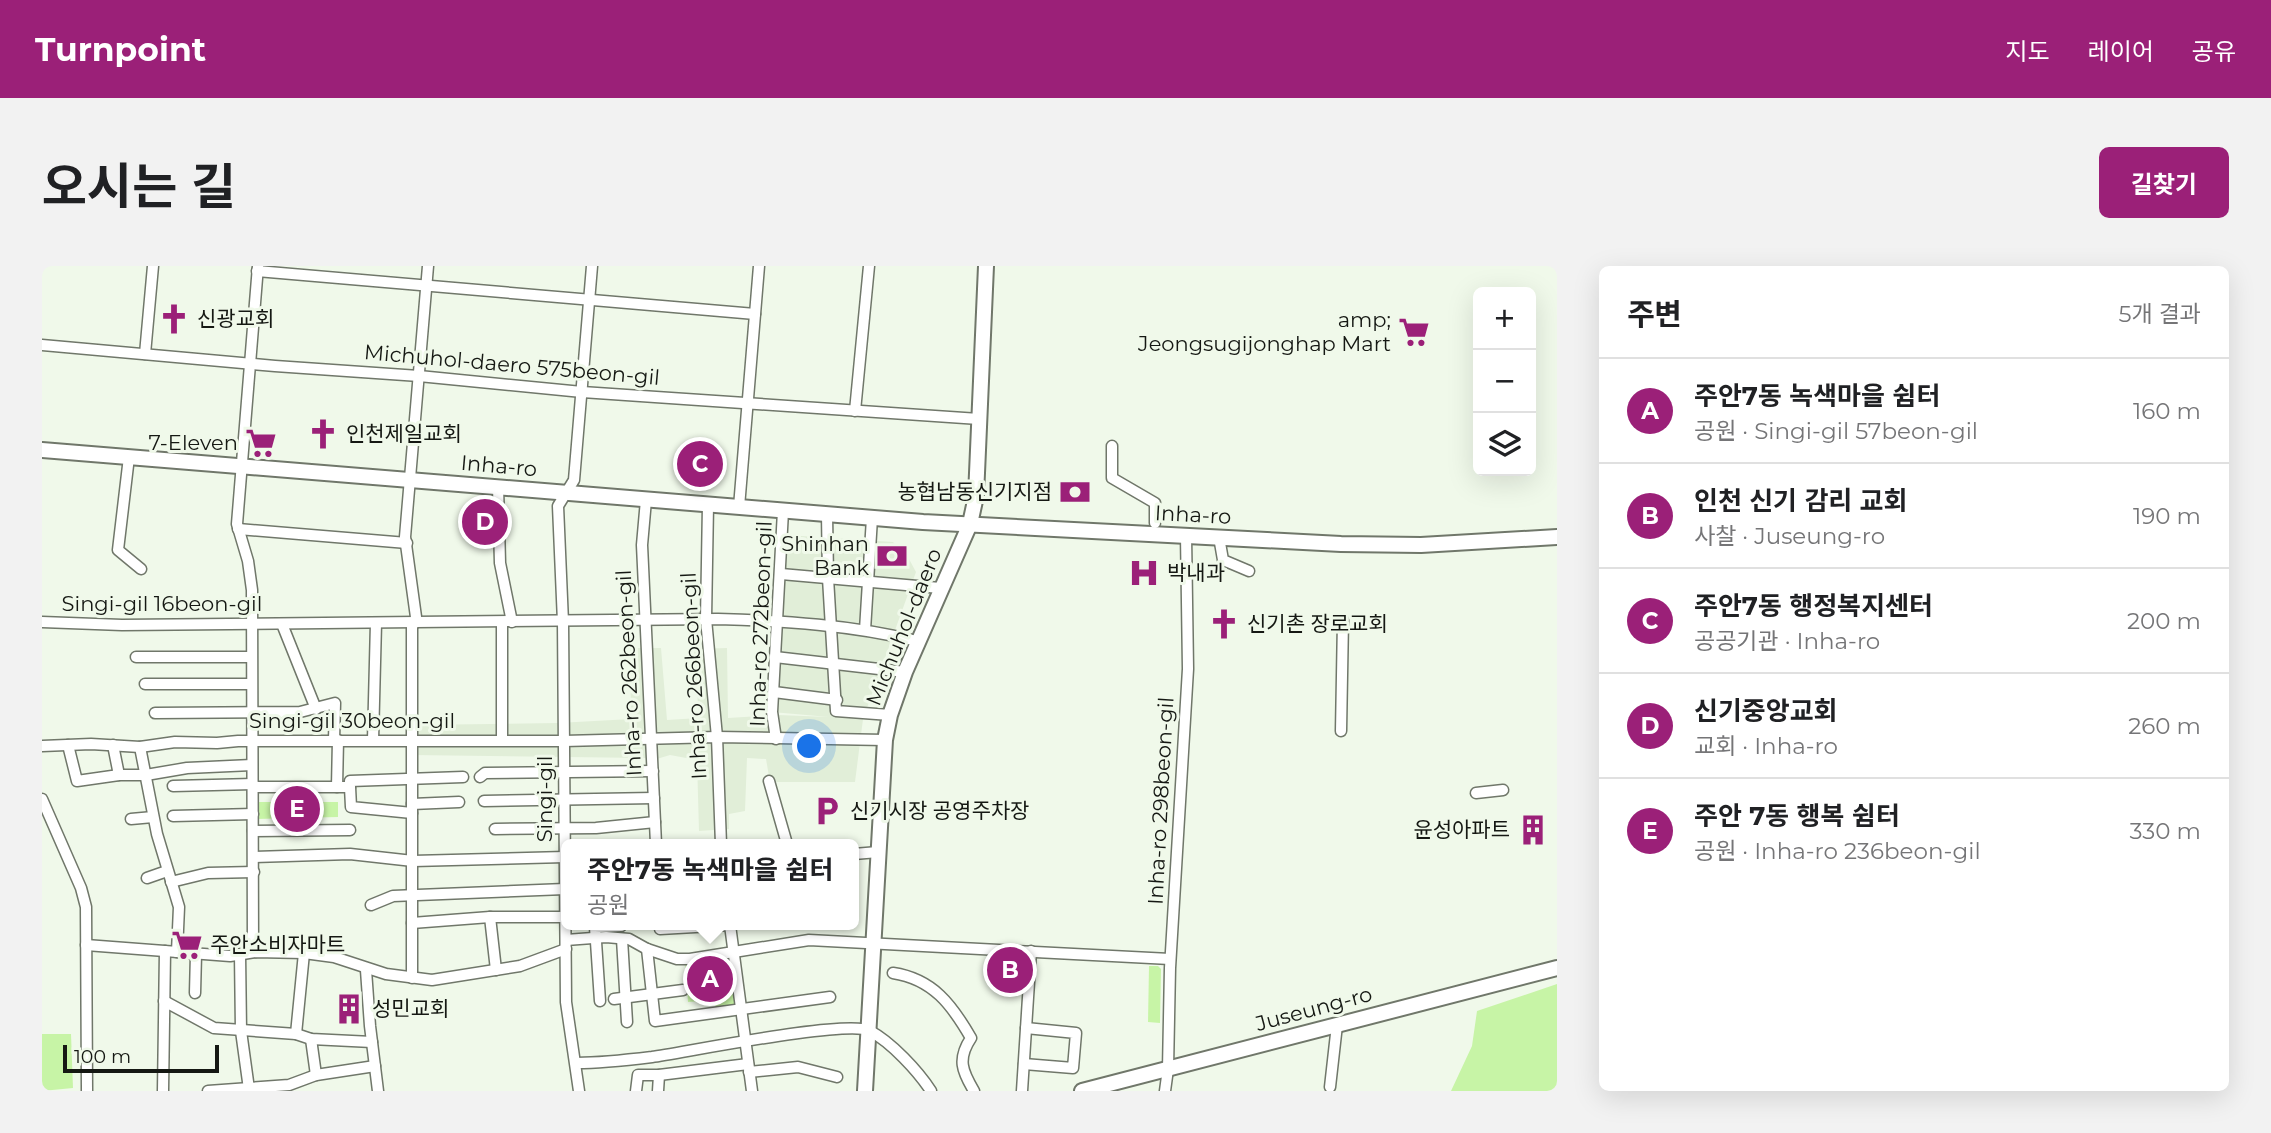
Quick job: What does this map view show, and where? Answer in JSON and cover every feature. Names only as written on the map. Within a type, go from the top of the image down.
[{"type":"main road","name":"Michuhol-daero","points":[[865,1091],[885,740],[890,715],[905,672],[970,524],[976,496],[986,266]]},
{"type":"main road","name":"Inha-ro","points":[[42,450],[129,457],[242,458],[411,479],[970,524],[1341,544],[1421,545],[1557,537]]},
{"type":"main road","name":"Juseung-ro","points":[[1082,1091],[1557,968]]},
{"type":"street","points":[[145,354],[153,266]]},
{"type":"street","points":[[412,978],[411,739],[413,623],[416,617],[405,537],[428,266]]},
{"type":"street","points":[[566,493],[574,480],[592,266]]},
{"type":"street","points":[[738,507],[759,266]]},
{"type":"street","points":[[855,411],[869,266]]},
{"type":"street","points":[[255,952],[252,590],[248,561],[238,529],[257,269],[755,314]]},
{"type":"street","name":"Michuhol-daero 575beon-gil","points":[[42,345],[582,392],[979,419]]},
{"type":"street","points":[[1112,446],[1112,478],[1155,503],[1155,523]]},
{"type":"street","points":[[129,457],[118,550],[141,569]]},
{"type":"street","points":[[498,486],[497,536],[507,622],[502,740]]},
{"type":"street","name":"Singi-gil","points":[[565,839],[563,622],[558,506],[566,493]]},
{"type":"street","name":"Inha-ro 262beon-gil","points":[[646,500],[642,545],[644,620],[656,839]]},
{"type":"street","name":"Inha-ro 266beon-gil","points":[[708,505],[706,619],[717,737],[721,839]]},
{"type":"street","name":"Inha-ro 272beon-gil","points":[[776,739],[772,712],[783,511]]},
{"type":"street","points":[[827,514],[836,711],[890,715]]},
{"type":"street","points":[[865,630],[872,518]]},
{"type":"street","points":[[238,529],[407,543]]},
{"type":"street","name":"Inha-ro 298beon-gil","points":[[1165,1091],[1168,1069],[1170,959],[1188,669],[1186,535]]},
{"type":"street","points":[[1219,537],[1223,559],[1249,570]]},
{"type":"street","points":[[781,574],[940,588]]},
{"type":"street","name":"Singi-gil 16beon-gil","points":[[42,622],[122,625],[706,619],[832,626],[917,641]]},
{"type":"street","points":[[1341,731],[1343,620]]},
{"type":"street","points":[[373,740],[376,623]]},
{"type":"street","name":"Singi-gil 16beon-gil","points":[[282,624],[316,709]]},
{"type":"street","points":[[136,657],[251,657]]},
{"type":"street","points":[[775,657],[905,672]]},
{"type":"street","points":[[145,684],[251,684]]},
{"type":"street","points":[[774,692],[837,700]]},
{"type":"street","points":[[155,713],[300,712],[335,703],[337,787]]},
{"type":"street","name":"Singi-gil 30beon-gil","points":[[42,746],[140,747],[175,742],[411,739],[776,739]]},
{"type":"street","points":[[776,739],[885,740]]},
{"type":"street","points":[[68,745],[77,781],[119,775],[146,775],[187,768],[253,765]]},
{"type":"street","points":[[113,745],[119,775]]},
{"type":"street","points":[[140,747],[153,817],[179,906],[177,952]]},
{"type":"street","points":[[480,777],[485,773],[653,771]]},
{"type":"street","points":[[459,802],[412,808],[351,807],[350,787],[351,781],[463,777]]},
{"type":"street","points":[[769,781],[786,839]]},
{"type":"street","points":[[173,786],[350,787]]},
{"type":"street","points":[[1476,793],[1503,790]]},
{"type":"street","points":[[484,801],[654,798]]},
{"type":"street","points":[[42,799],[81,888],[86,906],[87,1091]]},
{"type":"street","points":[[173,816],[253,814]]},
{"type":"street","points":[[131,819],[153,817]]},
{"type":"street","points":[[495,830],[565,829],[655,822]]},
{"type":"street","points":[[253,831],[350,830]]},
{"type":"street","points":[[859,854],[878,852]]},
{"type":"street","points":[[254,857],[350,853],[413,861],[561,858]]},
{"type":"street","points":[[146,878],[167,871]]},
{"type":"street","points":[[170,882],[191,875],[254,872]]},
{"type":"street","points":[[371,905],[393,895],[413,896],[561,884]]},
{"type":"street","points":[[412,923],[490,917],[561,917]]},
{"type":"street","points":[[490,917],[496,970]]},
{"type":"street","name":"Singi-gil","points":[[565,930],[566,1002],[579,1091]]},
{"type":"street","points":[[595,930],[600,1001]]},
{"type":"street","points":[[660,930],[662,952]]},
{"type":"street","points":[[730,930],[752,1091]]},
{"type":"street","points":[[86,945],[140,947],[196,954],[304,953],[334,957],[366,970],[432,979],[520,966],[566,945],[596,938],[629,939],[647,949],[677,959],[809,940],[1170,959]]},
{"type":"street","points":[[622,939],[620,999],[627,1021]]},
{"type":"street","points":[[647,949],[654,1021],[830,997]]},
{"type":"street","points":[[163,1091],[165,951]]},
{"type":"street","points":[[1022,1091],[1031,951]]},
{"type":"street","points":[[296,1034],[304,953]]},
{"type":"street","points":[[195,993],[196,954]]},
{"type":"street","points":[[240,954],[240,1031],[249,1089]]},
{"type":"street","points":[[366,970],[378,1091]]},
{"type":"street","points":[[893,973],[910,975],[953,1007],[971,1038],[964,1049],[963,1073],[974,1091]]},
{"type":"street","points":[[620,999],[683,989]]},
{"type":"street","points":[[164,1001],[214,1028],[296,1034],[310,1039],[372,1042]]},
{"type":"street","points":[[1330,1087],[1337,1025]]},
{"type":"street","points":[[577,1063],[653,1057],[836,1027],[869,1029],[905,1059],[931,1091]]},
{"type":"street","points":[[1024,1064],[1073,1068],[1076,1033],[1026,1028]]},
{"type":"street","points":[[310,1039],[316,1075]]},
{"type":"street","points":[[208,1091],[289,1088],[316,1075],[375,1066]]},
{"type":"street","points":[[636,1091],[638,1075],[798,1067],[837,1077]]},
{"type":"street","points":[[658,1091],[659,1075]]},
{"type":"shaded area","points":[[786,535],[893,542],[909,559],[916,572],[863,719],[855,782],[770,782],[766,759],[747,758],[745,811],[729,814],[729,829],[699,831],[697,760],[670,755],[650,761],[645,758],[411,755],[412,725],[631,719],[630,648],[661,648],[667,720],[699,718],[694,649],[727,648],[728,718],[778,715],[829,717],[772,712]]},
{"type":"green space","points":[[256,802],[338,802],[338,817],[256,819]]},
{"type":"green space","points":[[732,951],[738,1016],[717,1015],[714,1000],[688,1002],[685,959]]},
{"type":"green space","points":[[1149,966],[1158,966],[1161,969],[1160,1023],[1148,1022]]},
{"type":"green space","points":[[1557,984],[1557,1091],[1451,1091],[1472,1046],[1477,1011]]},
{"type":"green space","points":[[42,1034],[71,1034],[73,1088],[42,1091]]},
{"type":"place","name":"신광교회","points":[[174,319]]},
{"type":"place","name":"amp; Jeongsugijonghap Mart","points":[[1414,332]]},
{"type":"place","name":"인천제일교회","points":[[323,434]]},
{"type":"place","name":"7-Eleven","points":[[261,443]]},
{"type":"place","name":"주안7동 행정복지센터","points":[[700,464]]},
{"type":"place","name":"농협남동신기지점","points":[[1075,492]]},
{"type":"place","name":"신기중앙교회","points":[[485,522]]},
{"type":"place","name":"Shinhan Bank","points":[[892,556]]},
{"type":"place","name":"박내과","points":[[1144,573]]},
{"type":"place","name":"신기촌 장로교회","points":[[1224,624]]},
{"type":"place","name":"주안 7동 행복 쉼터","points":[[297,809]]},
{"type":"place","name":"신기시장 공영주차장","points":[[827,811]]},
{"type":"place","name":"윤성아파트","points":[[1533,830]]},
{"type":"place","name":"주안소비자마트","points":[[187,945]]},
{"type":"place","name":"인천 신기 감리 교회","points":[[1010,970]]},
{"type":"place","name":"주안7동 녹색마을 쉼터","points":[[710,979]]},
{"type":"place","name":"성민교회","points":[[349,1009]]}]
